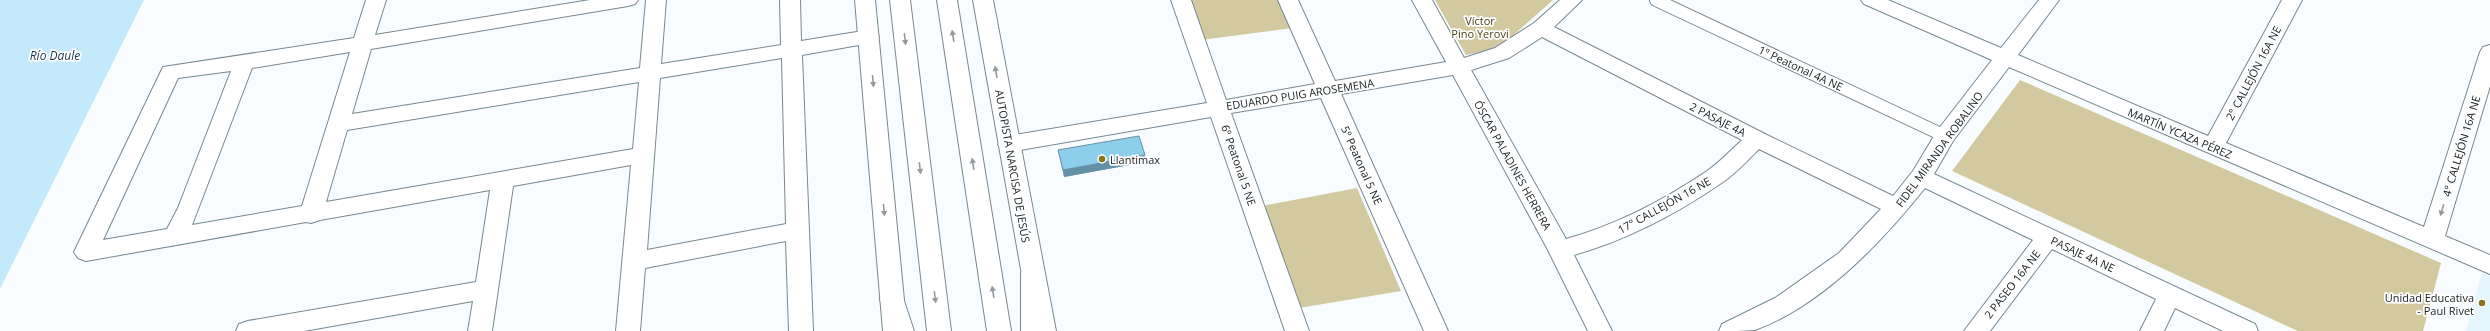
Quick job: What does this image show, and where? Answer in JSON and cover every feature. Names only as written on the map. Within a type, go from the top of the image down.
[{"type":"main road","points":[[311,215],[376,0]]},
{"type":"main road","points":[[628,0],[244,63],[170,72],[86,252],[311,215],[643,154]]},
{"type":"main road","points":[[628,331],[656,0]]},
{"type":"main road","points":[[790,0],[801,331]]},
{"type":"main road","points":[[865,0],[895,331]]},
{"type":"main road","points":[[900,0],[939,331]]},
{"type":"main road","points":[[947,0],[999,331]]},
{"type":"main road","name":"AUTOPISTA NARCISA DE JESÚS","points":[[983,0],[1044,331]]},
{"type":"main road","name":"6º Peatonal 5 NE","points":[[1181,0],[1297,331]]},
{"type":"main road","name":"5º Peatonal 5 NE","points":[[1288,0],[1436,331]]},
{"type":"main road","name":"ÓSCAR PALADINES HERRERA","points":[[1422,0],[1560,250],[1600,331]]},
{"type":"main road","name":"EDUARDO PUIG AROSEMENA","points":[[1010,144],[1459,67],[1502,53],[1541,28],[1572,0]]},
{"type":"main road","name":"MARTÍN YCAZA PÉREZ","points":[[1871,0],[2490,265]]},
{"type":"main road","name":"2° CALLEJÓN 16A NE","points":[[2214,147],[2292,0]]},
{"type":"main road","name":"FIDEL MIRANDA ROBALINO","points":[[1732,331],[1784,305],[1847,259],[1897,207],[1920,177],[1945,136],[2006,58],[2042,2]]},
{"type":"main road","name":"2 PASAJE 4A","points":[[1541,28],[1757,139],[1897,207]]},
{"type":"main road","points":[[338,124],[869,37]]},
{"type":"main road","name":"4° CALLEJÓN 16A NE","points":[[2432,240],[2490,52]]},
{"type":"main road","points":[[174,238],[189,208],[244,63]]},
{"type":"main road","name":"17° CALLEJÓN 16 NE","points":[[1560,250],[1602,238],[1659,210],[1716,176],[1757,139]]},
{"type":"main road","name":"PASAJE 4A NE","points":[[1920,177],[2246,331]]},
{"type":"main road","points":[[480,331],[503,180]]},
{"type":"main road","points":[[634,261],[798,230]]},
{"type":"main road","name":"2 PASEO 16A NE","points":[[1976,331],[2048,237]]},
{"type":"main road","points":[[1033,273],[1033,331]]},
{"type":"main road","points":[[248,331],[487,289]]},
{"type":"main road","points":[[2152,331],[2170,295]]},
{"type":"main road","points":[[892,300],[902,331]]},
{"type":"lane","name":"1º Peatonal 4A NE","points":[[1656,0],[1945,136]]},
{"type":"shaded area","name":"Unidad Educativa - Paul Rivet","points":[[2482,272],[2490,276],[2490,331],[2466,331]]},
{"type":"green space","points":[[1186,0],[1279,0],[1292,28],[1201,40]]},
{"type":"green space","name":"Víctor Pino Yerovi","points":[[1435,0],[1553,0],[1499,48],[1466,55]]},
{"type":"green space","points":[[2020,80],[2441,263],[2423,331],[2298,331],[1952,171]]},
{"type":"green space","points":[[1357,188],[1401,291],[1299,308],[1262,206]]},
{"type":"water","name":"Río Daule","points":[[0,0],[144,0],[0,289]]},
{"type":"building","name":"Llantimax","points":[[1139,136],[1145,155],[1063,170],[1058,150]]},
{"type":"place","name":"Llantimax","points":[[1102,159]]},
{"type":"place","name":"Unidad Educativa - Paul Rivet","points":[[2482,303]]}]
